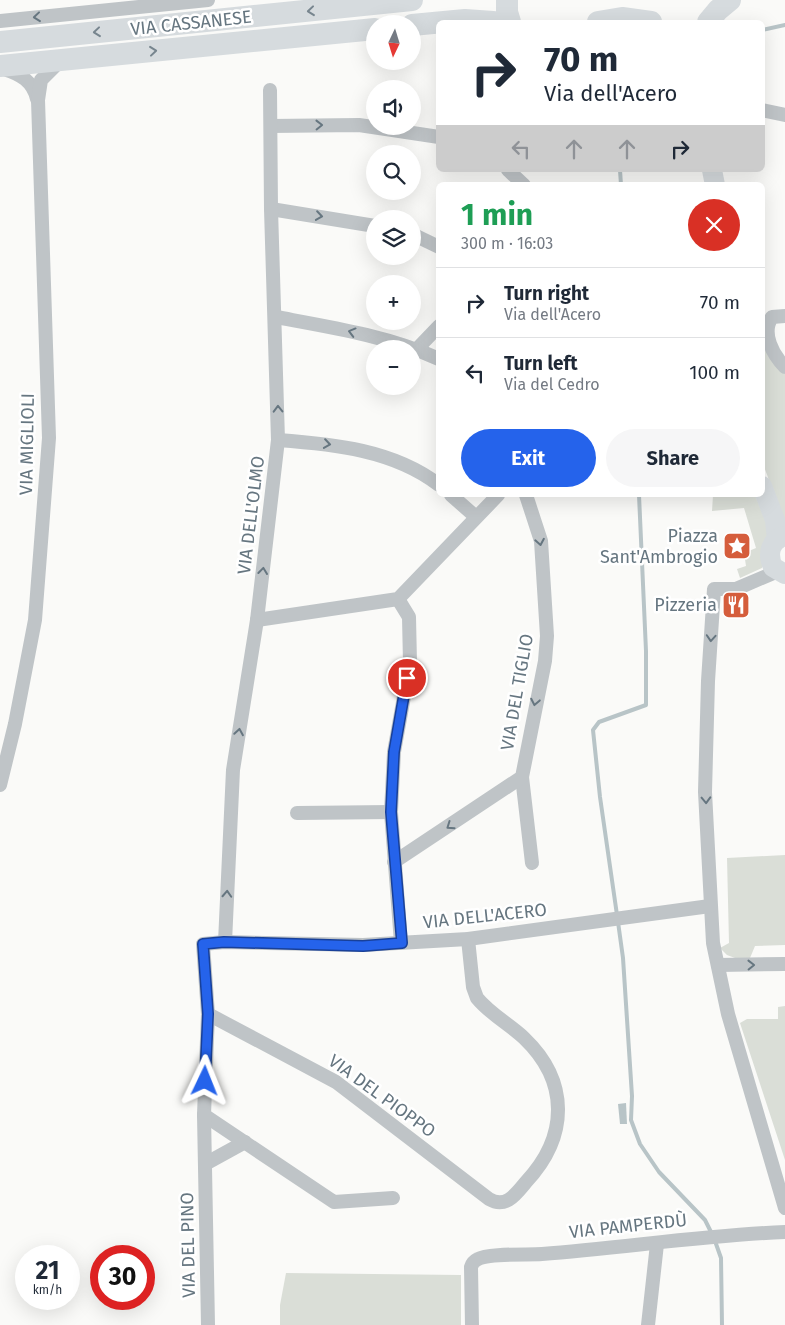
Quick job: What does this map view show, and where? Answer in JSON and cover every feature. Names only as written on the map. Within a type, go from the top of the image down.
[{"type":"main road","name":"VIA CASSANESE","points":[[0,42],[412,0]]},
{"type":"main road","points":[[507,0],[509,20]]},
{"type":"main road","points":[[610,20],[622,18],[636,20]]},
{"type":"main road","points":[[421,24],[436,23]]},
{"type":"main road","name":"VIA CASSANESE","points":[[0,67],[366,29]]},
{"type":"street","points":[[0,21],[139,4],[208,0]]},
{"type":"street","points":[[38,100],[42,77],[60,60]]},
{"type":"street","points":[[0,67],[26,79],[36,91],[38,100]]},
{"type":"street","name":"VIA DELL'OLMO","points":[[224,942],[233,770],[257,620],[278,440],[276,317],[271,210],[270,90]]},
{"type":"street","name":"VIA MIGLIOLI","points":[[0,785],[15,724],[35,620],[49,438],[38,100]]},
{"type":"street","points":[[765,111],[785,115]]},
{"type":"street","points":[[270,126],[359,125],[436,137]]},
{"type":"street","points":[[510,172],[521,182]]},
{"type":"street","points":[[271,210],[366,225]]},
{"type":"street","points":[[421,238],[436,246]]},
{"type":"street","points":[[785,316],[772,317],[769,326],[770,345],[774,354],[785,367]]},
{"type":"street","points":[[276,317],[332,327],[379,340]]},
{"type":"street","points":[[421,345],[436,329]]},
{"type":"street","points":[[421,352],[436,358]]},
{"type":"street","points":[[278,440],[330,445],[370,454],[410,468],[436,483]]},
{"type":"street","points":[[765,493],[781,532],[770,549],[774,571],[736,590],[714,589],[708,682],[706,783],[713,943],[728,1014],[785,1208]]},
{"type":"street","points":[[453,497],[476,517]]},
{"type":"street","points":[[257,620],[398,599],[496,497]]},
{"type":"street","name":"VIA DEL TIGLIO","points":[[527,497],[541,541],[547,636],[545,661],[522,777],[532,864]]},
{"type":"street","points":[[398,599],[409,617],[410,663],[394,752],[391,812],[402,943]]},
{"type":"street","name":"VIA DEL TIGLIO","points":[[394,862],[522,777]]},
{"type":"street","points":[[297,813],[391,812]]},
{"type":"street","name":"VIA DELL'ACERO","points":[[203,944],[224,942],[363,946],[468,938],[710,906]]},
{"type":"street","name":"VIA DEL PIOPPO","points":[[208,1014],[336,1082],[489,1199],[502,1202],[512,1198],[534,1174],[547,1154],[557,1120],[558,1097],[549,1070],[535,1050],[477,998],[474,990],[468,938]]},
{"type":"street","name":"VIA DEL PINO","points":[[203,944],[208,1014],[204,1115],[208,1325]]},
{"type":"street","points":[[718,965],[785,964]]},
{"type":"street","points":[[204,1115],[334,1202],[393,1198]]},
{"type":"street","points":[[205,1164],[245,1142]]},
{"type":"street","name":"VIA PAMPERDÙ","points":[[472,1325],[471,1268],[475,1260],[483,1257],[531,1255],[657,1244],[722,1235],[785,1232]]},
{"type":"street","points":[[648,1325],[657,1244]]},
{"type":"shaded area","points":[[765,332],[780,369],[785,374],[785,523],[765,469]]},
{"type":"shaded area","points":[[713,497],[756,497],[772,535],[762,568],[740,578],[737,569],[746,566],[744,553],[756,548],[744,508],[712,511]]},
{"type":"shaded area","points":[[785,855],[785,945],[755,946],[750,958],[735,958],[727,955],[720,948],[729,943],[727,858]]},
{"type":"shaded area","points":[[785,1006],[785,1160],[740,1023],[747,1019],[778,1019],[778,1007]]},
{"type":"shaded area","points":[[626,1103],[627,1124],[620,1124],[618,1104]]},
{"type":"shaded area","points":[[286,1273],[461,1275],[461,1325],[280,1325],[280,1305]]},
{"type":"waterway","points":[[765,29],[785,25]]},
{"type":"waterway","points":[[620,172],[621,182]]},
{"type":"waterway","points":[[617,915],[600,797],[593,730],[599,722],[646,705],[646,651],[639,497]]},
{"type":"waterway","points":[[618,922],[623,958],[632,1096],[631,1120],[640,1144],[659,1172],[705,1220],[712,1234]]},
{"type":"waterway","points":[[715,1241],[721,1258],[722,1325]]},
{"type":"place","name":"Piazza Sant'Ambrogio","points":[[737,546]]},
{"type":"place","name":"Pizzeria","points":[[736,605]]},
{"type":"route","points":[[205,1081],[208,1014],[203,944],[224,942],[363,946],[402,943],[391,812],[394,752],[407,678]]}]
